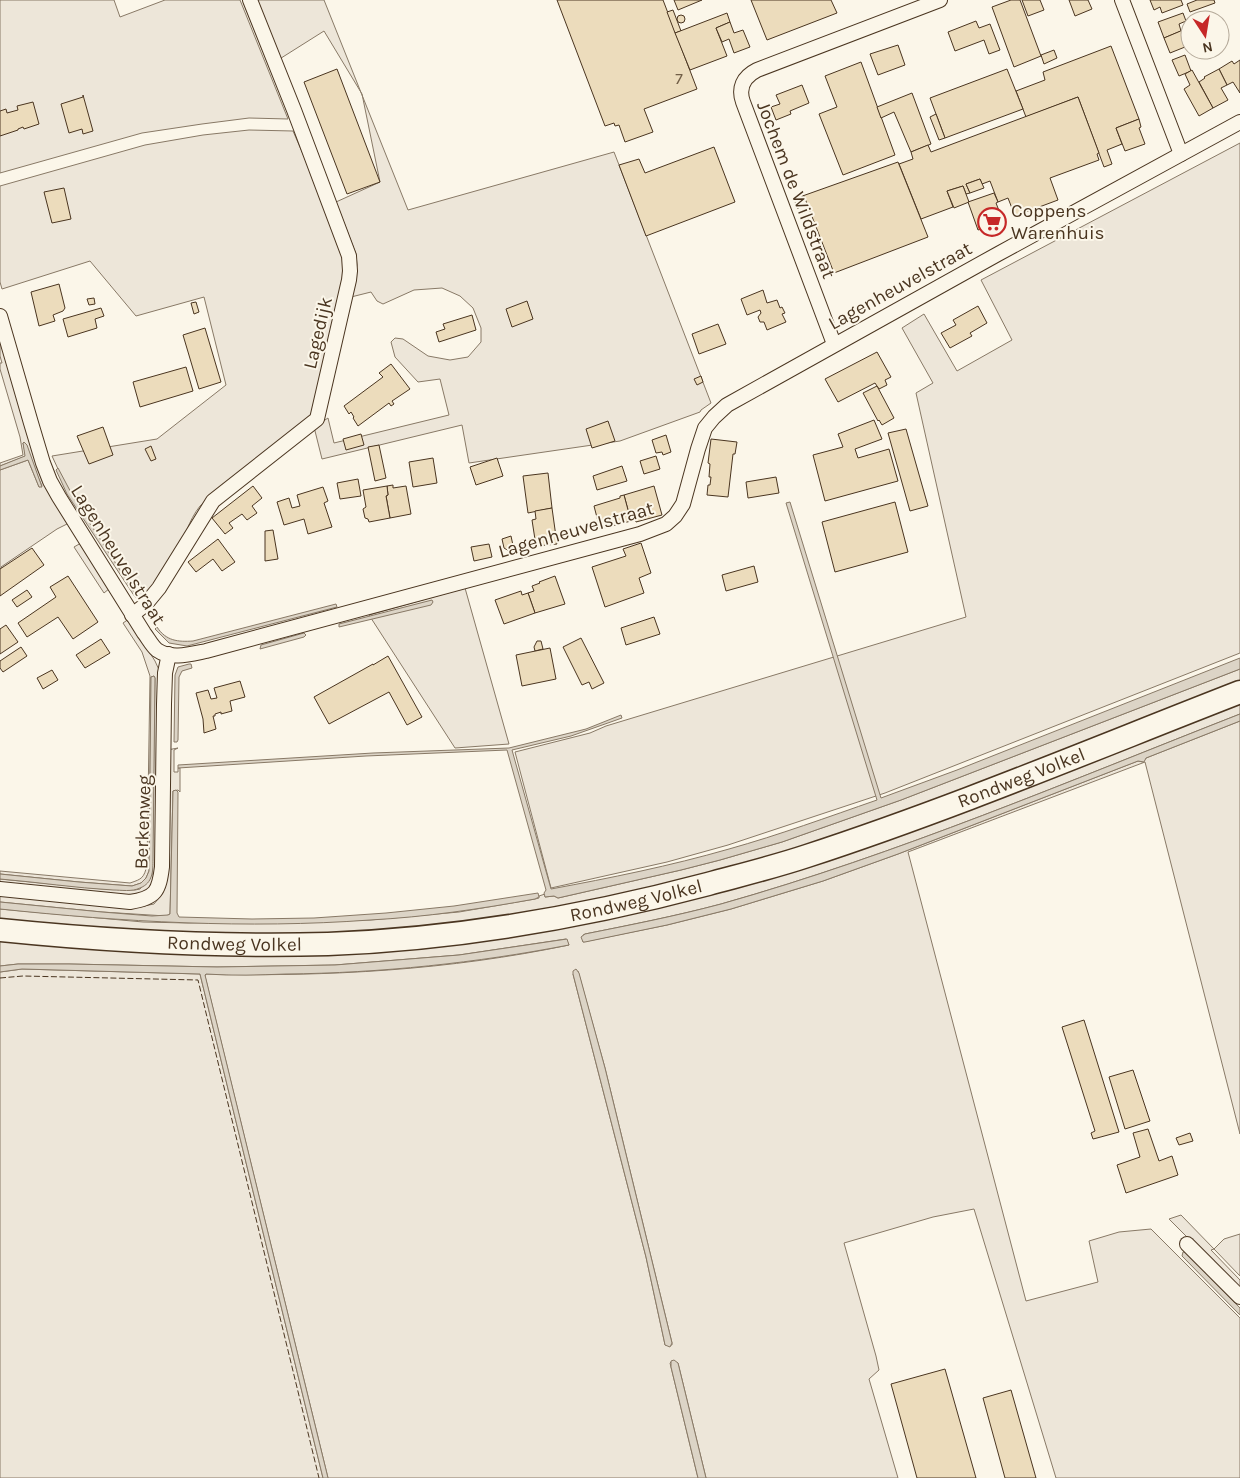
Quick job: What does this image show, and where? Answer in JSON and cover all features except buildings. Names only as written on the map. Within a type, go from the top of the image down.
[{"type":"main road","name":"Rondweg Volkel","points":[[0,930],[68,937],[206,944],[327,944],[379,941],[488,929],[607,909],[742,875],[816,853],[952,804],[1240,692]]},
{"type":"street","name":"Lagedijk","points":[[132,615],[145,605],[159,588],[213,501],[318,419],[349,280],[349,256],[250,0]]},
{"type":"street","name":"Jochem de Wildstraat","points":[[834,344],[741,96],[742,83],[746,77],[757,70],[940,0]]},
{"type":"street","points":[[1122,0],[1181,154]]},
{"type":"street","name":"Lagenheuvelstraat","points":[[0,316],[50,481],[132,615],[157,650],[184,656],[654,530],[666,524],[675,516],[683,504],[705,428],[727,405],[834,344],[1240,122]]},
{"type":"street","name":"Berkenweg","points":[[0,889],[130,902],[141,900],[155,892],[160,884],[162,867],[165,681],[169,654]]},
{"type":"street","points":[[1187,1244],[1240,1297]]},
{"type":"shaded area","points":[[0,0],[114,0],[120,17],[165,0],[240,0],[288,119],[249,118],[142,133],[0,173]]},
{"type":"shaded area","points":[[255,0],[324,0],[361,92],[324,31],[278,60]]},
{"type":"shaded area","points":[[362,96],[408,210],[614,152],[711,403],[700,412],[620,441],[469,463],[462,425],[322,459],[314,427],[328,418],[334,443],[449,415],[440,379],[418,382],[395,357],[391,342],[395,338],[403,339],[428,356],[450,360],[468,357],[481,342],[481,328],[473,308],[460,296],[442,288],[414,290],[383,304],[377,301],[371,292],[351,297],[357,265],[356,254],[336,202],[380,182]]},
{"type":"shaded area","points":[[249,130],[293,131],[343,246],[347,265],[319,412],[303,422],[200,506],[192,518],[172,561],[140,601],[65,484],[52,456],[157,439],[226,385],[204,297],[136,316],[90,261],[2,289],[0,282],[0,186],[145,145],[203,135]]},
{"type":"shaded area","points":[[1240,143],[1240,653],[885,793],[728,845],[667,862],[551,888],[515,752],[590,733],[606,726],[966,617],[916,393],[933,383],[902,328],[924,314],[957,371],[1012,340],[981,280]]},
{"type":"shaded area","points":[[0,331],[69,523],[1,567],[3,570],[0,572],[0,470],[28,460],[39,487],[42,486],[23,443],[26,456],[0,466],[0,463],[23,455],[20,437],[0,369],[0,363],[2,363],[0,356]]},
{"type":"shaded area","points":[[24,442],[27,445],[42,487],[39,487],[28,460],[0,470],[0,466],[25,456]]},
{"type":"shaded area","points":[[58,468],[75,500],[138,598],[135,597],[67,494],[56,470]]},
{"type":"shaded area","points":[[790,502],[881,798],[957,770],[1240,658],[1240,669],[901,800],[782,842],[681,870],[558,898],[554,896],[545,897],[544,893],[546,890],[507,750],[366,756],[178,768],[178,765],[373,753],[509,748],[586,729],[621,715],[622,718],[571,736],[512,750],[551,889],[640,871],[748,844],[877,800],[786,503]]},
{"type":"shaded area","points":[[81,543],[110,588],[104,593],[74,547]]},
{"type":"shaded area","points":[[465,588],[509,744],[455,748],[369,615]]},
{"type":"shaded area","points":[[432,600],[431,605],[339,627],[339,624]]},
{"type":"shaded area","points":[[336,604],[337,607],[187,646],[169,643],[155,629],[157,627],[164,635],[173,640],[193,641]]},
{"type":"shaded area","points":[[129,619],[160,672],[156,881],[140,897],[0,886],[0,879],[102,889],[135,890],[140,889],[152,875],[154,676],[151,677],[149,871],[146,878],[141,883],[132,886],[0,874],[0,871],[130,883],[140,879],[145,873],[147,865],[150,676],[142,652],[123,623]]},
{"type":"shaded area","points":[[304,633],[306,635],[304,637],[260,649],[261,645]]},
{"type":"shaded area","points":[[191,664],[192,668],[182,671],[179,677],[178,740],[174,742],[175,675],[178,667]]},
{"type":"shaded area","points":[[1240,669],[1240,681],[925,804],[796,850],[647,891],[492,919],[388,930],[284,935],[129,932],[0,920],[0,909],[143,922],[370,920],[459,912],[535,899],[545,894],[545,897],[554,896],[558,898],[681,870],[782,842],[901,800]]},
{"type":"shaded area","points":[[154,676],[153,863],[148,883],[137,889],[123,890],[0,879],[0,874],[132,886],[141,883],[146,878],[149,871],[151,677]]},
{"type":"shaded area","points":[[1240,701],[1240,714],[918,840],[853,863],[721,904],[585,934],[583,935],[583,942],[667,925],[731,909],[823,881],[1138,761],[1143,762],[1146,758],[1240,721],[1240,1134],[1145,762],[908,852],[1026,1301],[1098,1282],[1089,1241],[1119,1232],[1151,1229],[1240,1318],[1240,1478],[1056,1478],[974,1209],[933,1217],[844,1243],[879,1370],[869,1379],[898,1478],[706,1478],[678,1363],[672,1361],[670,1363],[698,1478],[328,1478],[205,976],[206,974],[343,973],[434,966],[524,954],[569,945],[566,939],[459,955],[335,965],[217,967],[69,964],[0,966],[0,939],[129,949],[569,924]],"holes":[[[578,971],[605,1068],[672,1343],[672,1345],[665,1345],[646,1257],[573,974]]]},
{"type":"shaded area","points":[[1240,714],[1240,721],[1146,758],[1144,762],[1138,761],[823,881],[731,909],[667,925],[585,942],[583,942],[581,937],[585,934],[721,904],[853,863],[983,815]]},
{"type":"shaded area","points":[[178,748],[174,750],[174,772],[178,772],[178,768],[180,768],[180,792],[178,790],[173,791],[170,914],[166,916],[102,912],[0,902],[0,893],[139,907],[154,904],[163,893],[165,873],[167,750]]},
{"type":"shaded area","points":[[176,790],[178,792],[177,913],[179,917],[314,918],[454,906],[538,893],[539,897],[494,906],[412,917],[324,923],[185,923],[0,909],[0,902],[152,916],[170,914],[173,791]]},
{"type":"shaded area","points":[[567,939],[569,945],[499,957],[428,966],[357,972],[205,975],[328,1478],[323,1478],[200,974],[22,969],[0,972],[0,966],[18,964],[217,967],[335,965],[459,955]]},
{"type":"shaded area","points":[[22,969],[200,974],[323,1478],[0,1478],[0,972]]},
{"type":"shaded area","points":[[576,969],[579,973],[605,1068],[672,1343],[670,1347],[665,1345],[646,1257],[573,974],[573,971]]},
{"type":"shaded area","points":[[1181,1215],[1214,1249],[1211,1250],[1240,1280],[1240,1290],[1169,1219]]},
{"type":"shaded area","points":[[1240,1234],[1240,1276],[1214,1249],[1224,1239]]},
{"type":"shaded area","points":[[1183,1252],[1240,1308],[1240,1315],[1182,1256]]},
{"type":"shaded area","points":[[674,1360],[678,1363],[706,1478],[698,1478],[671,1367],[671,1361]]},
{"type":"fence","points":[[0,978],[23,976],[198,980],[319,1478]]},
{"type":"place","name":"Coppens Warenhuis","points":[[992,222]]}]
